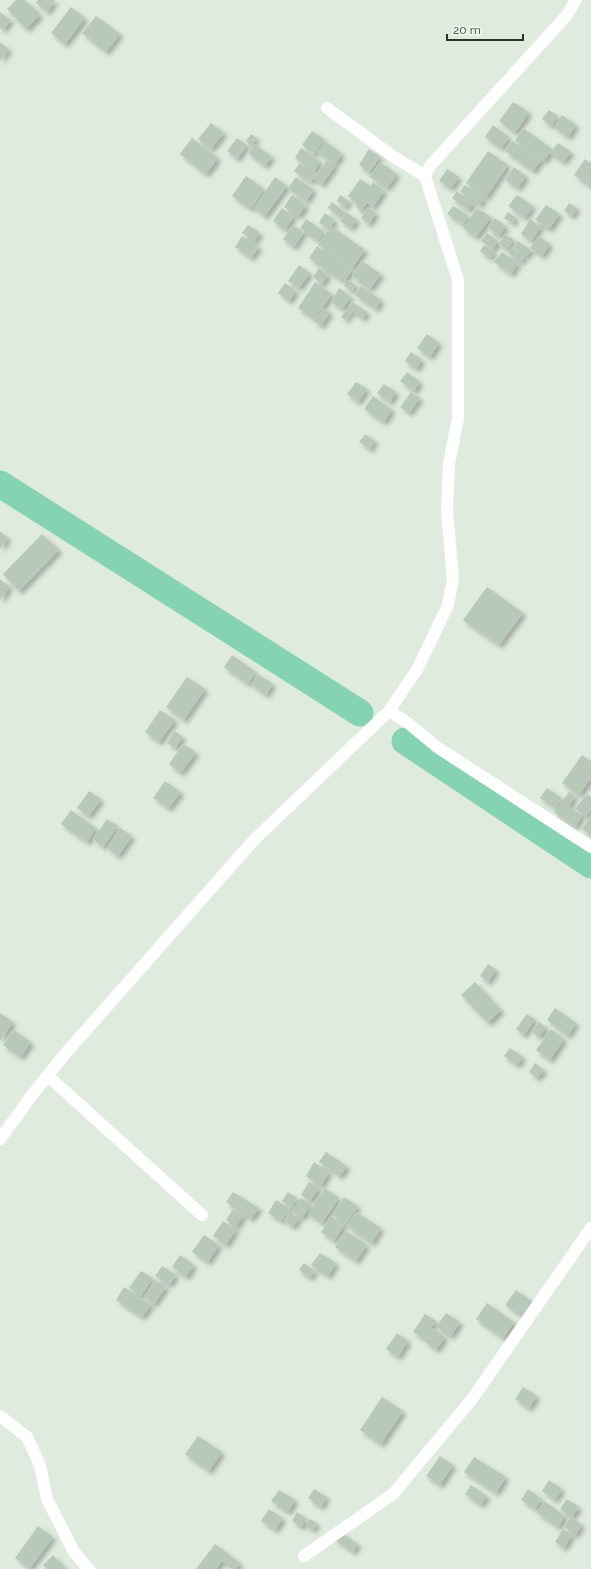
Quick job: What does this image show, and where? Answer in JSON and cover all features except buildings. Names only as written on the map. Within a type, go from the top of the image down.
[{"type":"street","points":[[0,1139],[48,1076],[253,841],[389,711],[418,668],[448,605],[453,579],[452,551],[447,510],[449,464],[458,418],[458,280],[426,176],[430,166],[567,15],[576,0]]},
{"type":"street","points":[[326,108],[391,155],[426,176]]},
{"type":"street","points":[[389,711],[408,723],[437,747],[591,847]]},
{"type":"street","points":[[48,1076],[202,1215]]},
{"type":"street","points":[[304,1556],[393,1494],[472,1399],[591,1228]]},
{"type":"street","points":[[0,1416],[27,1437],[40,1465],[47,1498],[74,1552],[89,1569]]},
{"type":"waterway","points":[[0,484],[360,713]]},
{"type":"waterway","points":[[405,741],[591,865]]}]
